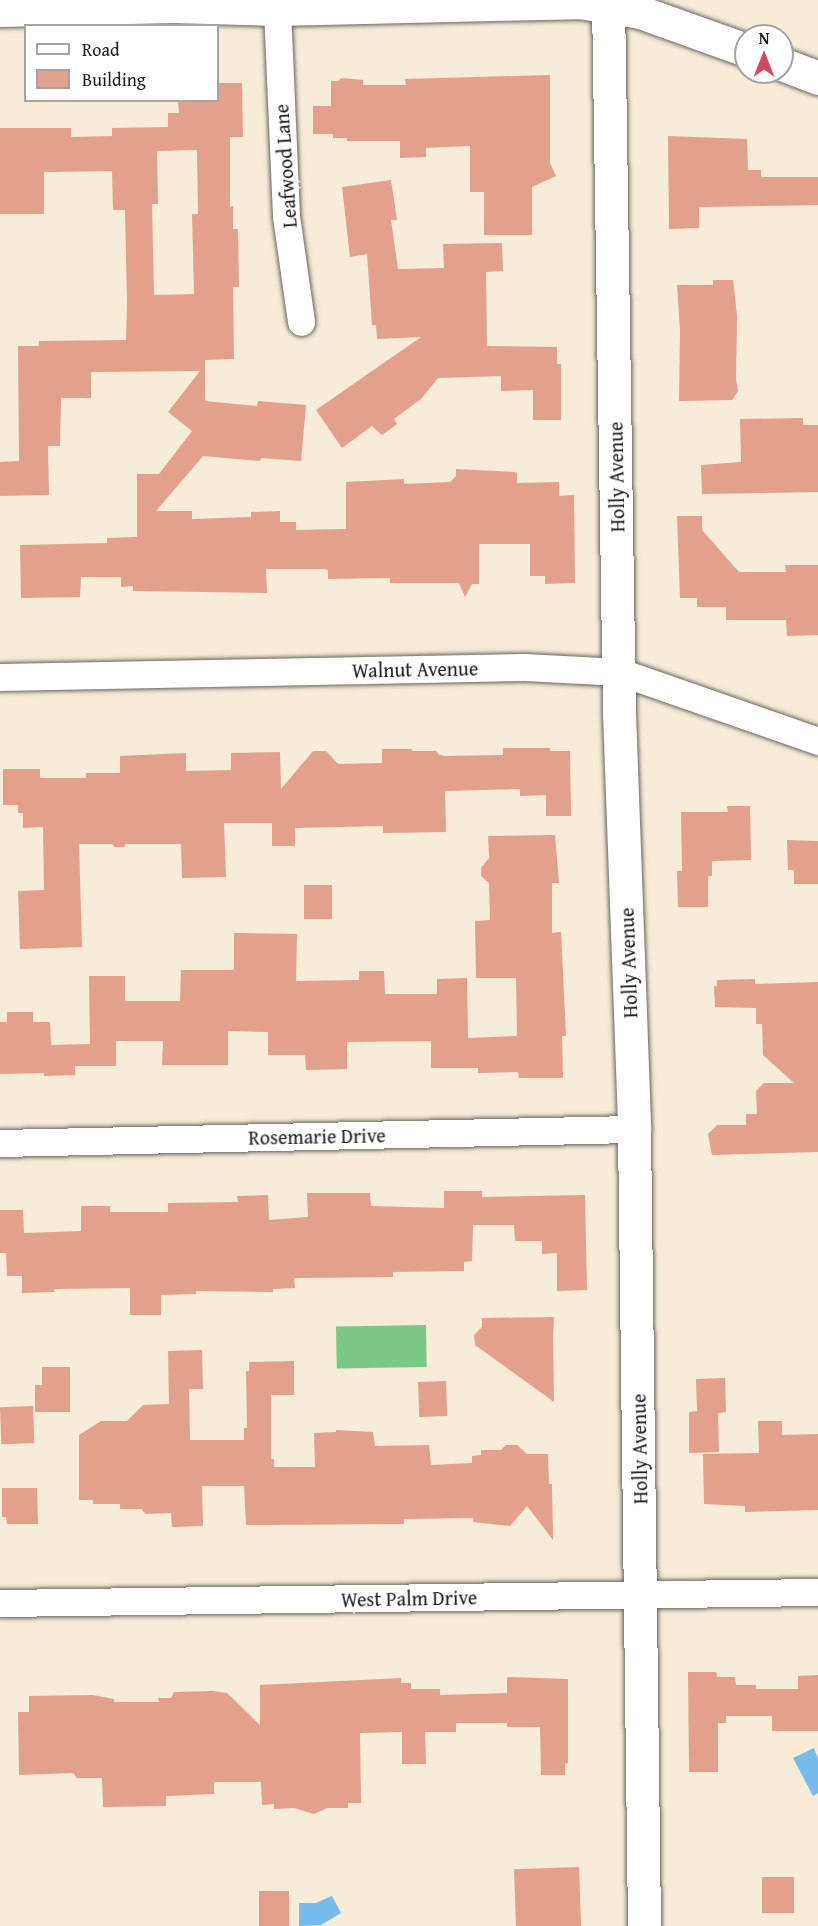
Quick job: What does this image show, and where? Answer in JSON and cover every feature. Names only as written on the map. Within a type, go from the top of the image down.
[{"type":"street","points":[[0,10],[173,3],[277,9],[579,2],[608,4],[640,12],[734,46]]},
{"type":"street","name":"Holly Avenue","points":[[608,4],[620,672],[634,1129],[644,1926]]},
{"type":"street","name":"Leafwood Lane","points":[[277,9],[286,216],[302,322]]},
{"type":"street","points":[[794,69],[818,78]]},
{"type":"street","name":"Walnut Avenue","points":[[0,677],[524,667],[620,672],[818,741]]},
{"type":"street","name":"Rosemarie Drive","points":[[0,1143],[634,1129]]},
{"type":"street","name":"West Palm Drive","points":[[0,1603],[818,1593]]},
{"type":"green space","points":[[426,1325],[427,1367],[337,1369],[336,1327]]},
{"type":"water","points":[[814,1748],[818,1759],[818,1793],[813,1796],[793,1758]]},
{"type":"water","points":[[332,1896],[341,1913],[321,1925],[299,1926],[299,1903],[316,1903]]},
{"type":"building","points":[[550,75],[550,163],[556,176],[532,187],[532,235],[484,235],[484,192],[470,192],[470,146],[426,148],[426,157],[400,158],[400,141],[347,141],[347,138],[333,138],[333,134],[313,134],[313,106],[331,106],[331,81],[338,81],[341,78],[363,80],[363,85],[406,85],[405,79]]},
{"type":"building","points":[[219,83],[242,83],[243,137],[230,137],[230,207],[233,206],[233,229],[238,229],[239,287],[233,287],[234,359],[205,360],[205,401],[257,406],[258,401],[306,405],[301,461],[261,458],[260,461],[203,456],[156,511],[192,511],[192,519],[251,517],[251,512],[280,511],[280,522],[296,522],[296,530],[346,529],[346,482],[404,479],[404,484],[450,482],[456,476],[456,469],[514,472],[517,473],[517,483],[559,482],[559,496],[574,495],[575,583],[545,584],[545,576],[530,576],[530,544],[479,544],[479,584],[472,584],[465,597],[459,583],[390,583],[390,578],[328,579],[328,570],[325,569],[266,569],[267,593],[133,591],[133,586],[121,587],[121,577],[81,577],[80,597],[21,598],[20,545],[107,543],[107,538],[137,537],[137,474],[159,474],[192,431],[168,412],[200,371],[91,372],[91,398],[61,398],[60,446],[48,446],[49,495],[0,496],[0,462],[19,461],[18,346],[39,346],[39,341],[126,340],[127,302],[125,210],[113,210],[112,171],[44,172],[44,214],[0,214],[0,128],[71,128],[71,137],[112,136],[112,128],[168,127],[168,113],[179,113],[178,102],[219,102]],"holes":[[[197,150],[198,214],[192,214],[194,294],[154,295],[152,204],[158,204],[157,151]]]},
{"type":"building","points":[[668,136],[747,139],[748,170],[761,170],[761,177],[818,177],[818,205],[699,207],[699,228],[669,229]]},
{"type":"building","points":[[391,180],[397,220],[391,220],[398,269],[444,268],[443,244],[502,243],[503,271],[486,272],[487,346],[557,347],[557,364],[561,364],[561,420],[533,420],[533,390],[501,391],[501,376],[438,378],[421,399],[394,419],[397,424],[382,435],[372,426],[342,448],[316,410],[421,337],[377,339],[376,325],[372,325],[367,254],[350,257],[342,187]]},
{"type":"building","points":[[713,280],[733,280],[737,315],[736,380],[738,391],[732,400],[679,401],[680,330],[677,285],[713,285]]},
{"type":"building","points":[[803,418],[803,425],[818,425],[818,492],[702,494],[701,465],[741,462],[740,419]]},
{"type":"building","points":[[677,516],[702,516],[702,530],[739,572],[786,572],[785,565],[818,565],[818,635],[787,636],[786,620],[726,620],[726,607],[697,607],[697,598],[680,598]]},
{"type":"building","points":[[503,748],[550,748],[550,751],[570,751],[571,816],[546,816],[546,795],[520,796],[520,789],[445,791],[446,832],[383,833],[383,826],[295,828],[295,846],[272,846],[272,823],[224,823],[226,877],[182,878],[181,844],[126,844],[124,847],[115,847],[112,844],[79,844],[82,947],[20,949],[18,891],[44,890],[43,827],[23,828],[23,813],[18,813],[18,805],[3,805],[3,769],[40,769],[40,778],[86,778],[86,773],[120,773],[120,756],[186,753],[186,771],[231,770],[231,753],[280,752],[281,789],[313,751],[326,751],[338,764],[382,763],[382,749],[436,751],[439,755],[445,756],[503,755]]},
{"type":"building","points":[[727,806],[750,806],[751,860],[712,861],[712,876],[708,876],[708,907],[678,907],[677,871],[682,871],[681,812],[728,812]]},
{"type":"building","points":[[555,835],[559,883],[552,883],[552,933],[561,932],[566,1036],[562,1036],[563,1078],[519,1078],[518,1072],[478,1073],[478,1068],[431,1068],[431,1041],[347,1042],[347,1069],[306,1070],[305,1055],[268,1055],[268,1032],[228,1031],[228,1065],[162,1065],[163,1041],[116,1041],[116,1066],[75,1066],[75,1075],[0,1074],[0,1022],[7,1022],[7,1012],[33,1012],[33,1022],[50,1022],[51,1045],[90,1044],[89,976],[125,976],[125,1001],[180,1001],[181,970],[234,970],[234,933],[297,934],[296,981],[359,980],[359,971],[384,971],[385,994],[437,994],[437,979],[467,978],[468,1038],[517,1036],[516,978],[476,978],[475,921],[490,920],[489,883],[481,876],[481,868],[489,858],[488,836]]},
{"type":"building","points":[[787,840],[818,841],[818,884],[794,884],[794,870],[788,870]]},
{"type":"building","points":[[304,885],[332,885],[332,919],[304,919]]},
{"type":"building","points":[[755,979],[755,984],[818,982],[818,1152],[712,1155],[708,1134],[717,1125],[746,1125],[746,1114],[757,1114],[756,1091],[764,1083],[794,1083],[763,1055],[762,1024],[756,1024],[756,1008],[715,1007],[714,986],[717,986],[717,980]]},
{"type":"building","points":[[444,1191],[482,1191],[482,1197],[585,1195],[587,1290],[557,1291],[557,1253],[542,1254],[542,1241],[515,1241],[514,1225],[473,1225],[472,1261],[464,1262],[464,1271],[393,1272],[393,1277],[294,1278],[295,1288],[273,1289],[273,1292],[196,1291],[196,1294],[161,1295],[161,1315],[130,1315],[130,1288],[54,1289],[54,1292],[22,1293],[22,1276],[7,1276],[6,1253],[0,1253],[0,1210],[23,1210],[24,1233],[81,1231],[81,1206],[110,1206],[110,1212],[168,1212],[168,1203],[238,1202],[237,1196],[268,1195],[269,1220],[308,1217],[307,1193],[370,1193],[371,1206],[444,1208]]},
{"type":"building","points":[[554,1317],[554,1402],[475,1345],[474,1335],[482,1327],[482,1318]]},
{"type":"building","points":[[202,1350],[203,1389],[189,1389],[190,1440],[244,1440],[244,1428],[247,1428],[246,1371],[249,1371],[249,1362],[294,1361],[294,1395],[271,1395],[271,1459],[274,1459],[274,1467],[315,1467],[314,1433],[336,1432],[336,1430],[373,1432],[375,1446],[429,1445],[431,1465],[472,1463],[472,1456],[481,1455],[481,1450],[501,1450],[506,1445],[517,1445],[527,1454],[548,1454],[549,1484],[552,1484],[553,1540],[527,1506],[510,1526],[473,1522],[473,1518],[404,1519],[404,1524],[246,1525],[244,1486],[202,1486],[203,1526],[172,1527],[171,1513],[146,1514],[141,1509],[120,1509],[120,1504],[93,1504],[93,1500],[79,1500],[79,1435],[101,1421],[127,1421],[143,1405],[169,1404],[168,1351]]},
{"type":"building","points":[[42,1367],[70,1367],[70,1412],[35,1412],[35,1385],[42,1385]]},
{"type":"building","points":[[725,1378],[726,1412],[718,1413],[719,1452],[689,1453],[689,1412],[697,1411],[696,1379]]},
{"type":"building","points":[[446,1381],[447,1416],[419,1417],[418,1382]]},
{"type":"building","points":[[33,1406],[34,1443],[1,1444],[0,1407]]},
{"type":"building","points":[[758,1421],[782,1421],[782,1435],[818,1434],[818,1510],[745,1512],[745,1506],[704,1504],[703,1454],[759,1453]]},
{"type":"building","points":[[2,1488],[37,1488],[38,1524],[7,1524],[6,1517],[2,1517]]},
{"type":"building","points":[[688,1672],[716,1672],[717,1677],[735,1677],[736,1685],[756,1685],[756,1689],[798,1689],[798,1676],[818,1675],[818,1731],[772,1731],[772,1716],[726,1716],[726,1723],[718,1723],[718,1772],[689,1772]]},
{"type":"building","points":[[507,1677],[568,1679],[568,1763],[565,1763],[565,1775],[541,1775],[540,1727],[507,1727],[507,1723],[456,1723],[456,1732],[425,1732],[426,1764],[402,1764],[402,1732],[360,1733],[361,1803],[348,1803],[348,1808],[327,1808],[314,1814],[294,1808],[274,1809],[274,1804],[262,1805],[261,1782],[214,1782],[214,1794],[166,1796],[166,1806],[103,1807],[102,1778],[77,1778],[73,1773],[19,1775],[18,1712],[29,1712],[29,1696],[93,1695],[114,1699],[114,1702],[159,1702],[158,1698],[171,1698],[174,1692],[213,1691],[227,1693],[260,1725],[260,1685],[401,1678],[401,1683],[411,1683],[411,1689],[440,1689],[440,1695],[507,1693]]},
{"type":"building","points":[[579,1867],[581,1926],[516,1926],[514,1869]]},
{"type":"building","points":[[762,1877],[794,1877],[794,1913],[762,1913]]},
{"type":"building","points":[[259,1891],[289,1891],[289,1926],[259,1926]]}]
